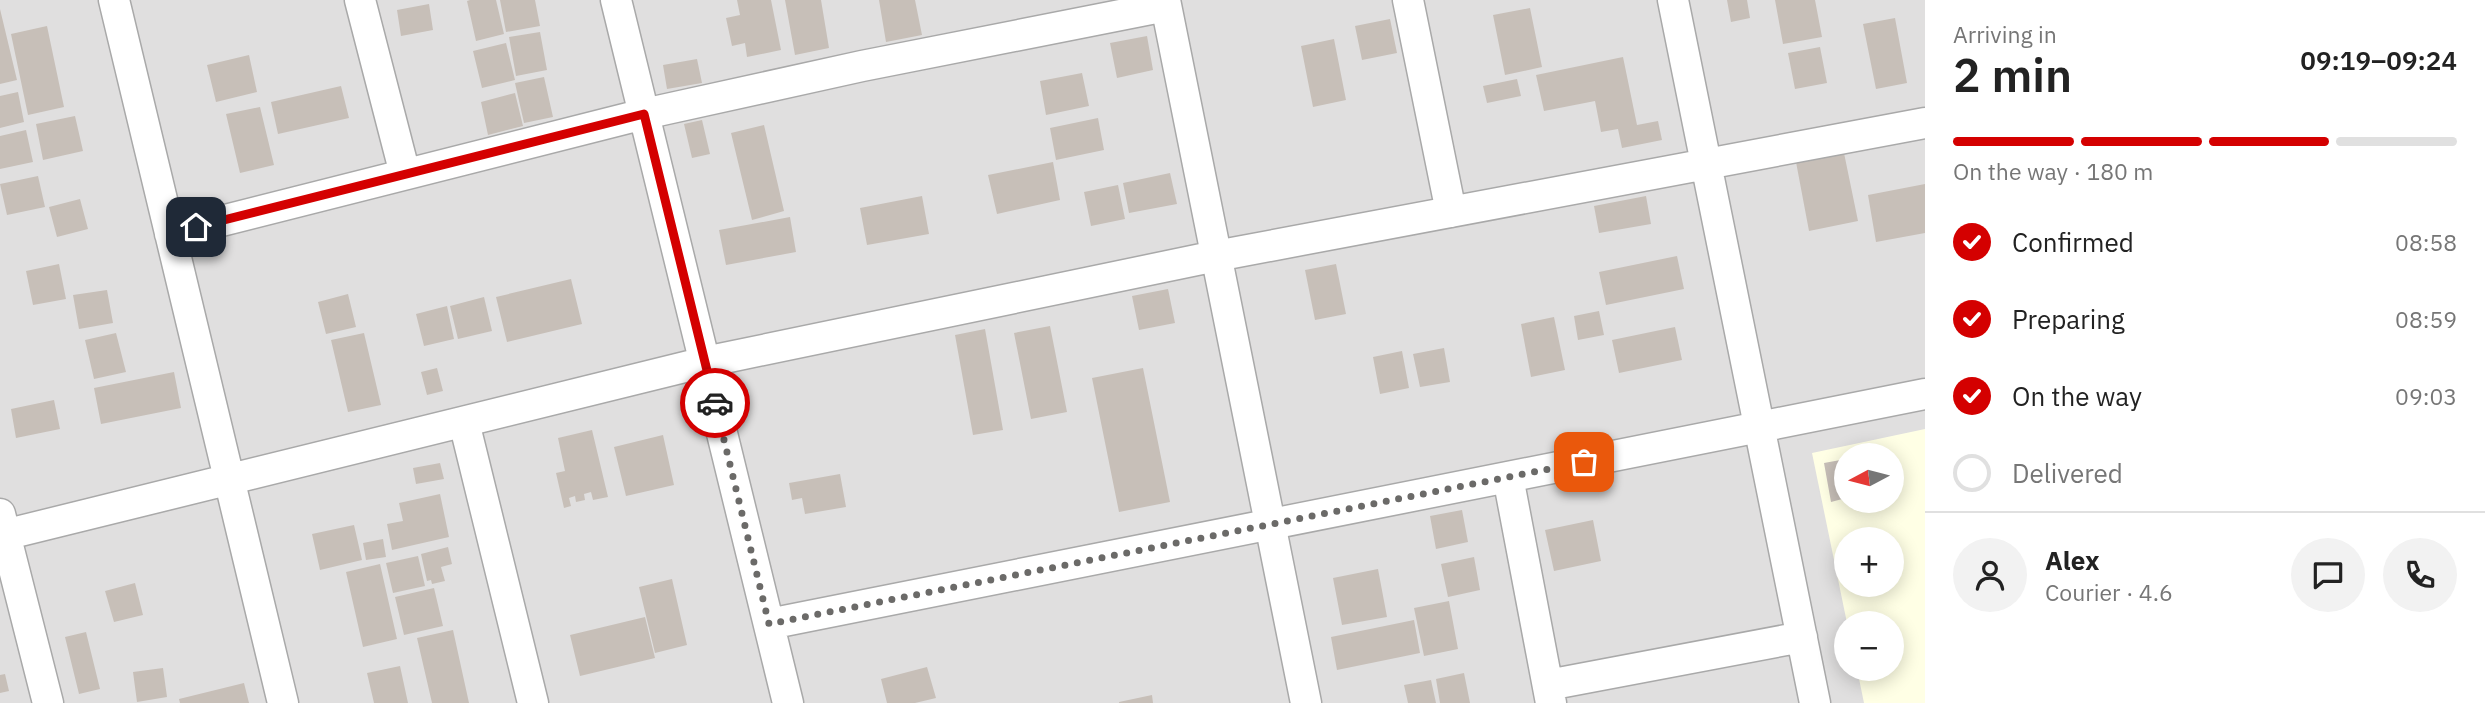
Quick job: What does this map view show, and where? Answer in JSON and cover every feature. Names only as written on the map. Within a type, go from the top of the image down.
[{"type":"street","points":[[114,0],[283,703]]},
{"type":"street","points":[[360,0],[405,174]]},
{"type":"street","points":[[617,0],[788,703]]},
{"type":"street","points":[[1408,0],[1451,212]]},
{"type":"street","points":[[1672,0],[1815,703]]},
{"type":"street","points":[[170,234],[644,114],[1166,3],[1306,703]]},
{"type":"street","points":[[48,703],[2,528],[230,480],[705,362],[1216,256],[1925,123]]},
{"type":"street","points":[[769,624],[1925,394]]},
{"type":"street","points":[[464,422],[533,703]]},
{"type":"street","points":[[1508,477],[1549,694],[1802,638]]},
{"type":"shaded area","points":[[0,0],[1925,0],[1925,703],[0,703]]},
{"type":"shaded area","points":[[1925,429],[1925,703],[1864,703],[1859,681],[1904,681],[1904,611],[1845,611],[1842,597],[1904,597],[1904,527],[1834,527],[1834,560],[1812,453],[1834,448],[1834,513],[1904,513],[1904,443],[1859,443]]},
{"type":"building","points":[[496,0],[504,34],[476,41],[467,1]]},
{"type":"building","points":[[500,0],[535,0],[540,26],[506,32]]},
{"type":"building","points":[[737,0],[771,0],[781,50],[747,57],[745,43],[732,46],[726,18],[740,15]]},
{"type":"building","points":[[785,0],[821,0],[829,48],[795,55]]},
{"type":"building","points":[[879,0],[915,0],[922,35],[886,42]]},
{"type":"building","points":[[1727,0],[1747,0],[1750,18],[1731,22]]},
{"type":"building","points":[[1775,0],[1815,0],[1822,37],[1783,44]]},
{"type":"building","points":[[429,4],[433,30],[401,36],[397,10]]},
{"type":"building","points":[[1530,8],[1542,67],[1505,75],[1493,15]]},
{"type":"building","points":[[0,9],[17,80],[0,84]]},
{"type":"building","points":[[1895,18],[1907,83],[1876,89],[1863,24]]},
{"type":"building","points":[[1390,19],[1397,53],[1362,60],[1355,26]]},
{"type":"building","points":[[47,26],[64,107],[28,115],[11,34]]},
{"type":"building","points":[[540,32],[547,70],[516,76],[509,37]]},
{"type":"building","points":[[1147,36],[1153,70],[1117,78],[1110,43]]},
{"type":"building","points":[[1334,39],[1346,100],[1313,107],[1301,46]]},
{"type":"building","points":[[506,43],[515,80],[482,88],[473,51]]},
{"type":"building","points":[[1820,47],[1827,83],[1795,89],[1788,53]]},
{"type":"building","points":[[249,55],[257,92],[216,102],[207,65]]},
{"type":"building","points":[[1623,57],[1637,125],[1658,121],[1662,140],[1622,148],[1618,129],[1601,132],[1595,101],[1544,111],[1536,75]]},
{"type":"building","points":[[697,59],[702,83],[667,89],[663,65]]},
{"type":"building","points":[[1082,73],[1089,106],[1046,115],[1040,81]]},
{"type":"building","points":[[544,77],[553,117],[524,123],[515,83]]},
{"type":"building","points":[[1517,79],[1521,96],[1487,103],[1483,86]]},
{"type":"building","points":[[341,86],[349,118],[278,134],[271,102]]},
{"type":"building","points":[[18,92],[24,122],[0,128],[0,96]]},
{"type":"building","points":[[515,93],[523,126],[488,135],[481,102]]},
{"type":"building","points":[[260,107],[274,165],[240,173],[226,114]]},
{"type":"building","points":[[75,116],[83,151],[43,160],[36,124]]},
{"type":"building","points":[[1098,118],[1104,150],[1056,160],[1050,128]]},
{"type":"building","points":[[702,120],[710,154],[692,158],[684,124]]},
{"type":"building","points":[[764,125],[784,211],[752,220],[731,133]]},
{"type":"building","points":[[26,130],[33,162],[0,169],[0,136]]},
{"type":"building","points":[[1844,153],[1858,221],[1809,231],[1796,162]]},
{"type":"building","points":[[1053,162],[1060,200],[997,214],[988,175]]},
{"type":"building","points":[[1170,173],[1177,204],[1129,213],[1123,183]]},
{"type":"building","points":[[38,176],[45,207],[7,215],[0,184]]},
{"type":"building","points":[[1925,184],[1925,233],[1876,242],[1868,195]]},
{"type":"building","points":[[1118,185],[1125,219],[1091,226],[1084,192]]},
{"type":"building","points":[[922,196],[929,234],[867,245],[860,208]]},
{"type":"building","points":[[1646,196],[1651,224],[1599,233],[1594,206]]},
{"type":"building","points":[[80,199],[88,229],[57,237],[49,207]]},
{"type":"building","points":[[790,217],[796,252],[726,265],[719,230]]},
{"type":"building","points":[[1677,256],[1684,289],[1606,305],[1599,272]]},
{"type":"building","points":[[59,264],[66,299],[33,305],[26,271]]},
{"type":"building","points":[[1336,264],[1346,314],[1315,320],[1305,270]]},
{"type":"building","points":[[571,279],[582,324],[507,342],[496,297]]},
{"type":"building","points":[[1168,289],[1175,323],[1139,330],[1132,296]]},
{"type":"building","points":[[107,290],[113,323],[79,329],[73,295]]},
{"type":"building","points":[[348,294],[356,327],[326,334],[318,302]]},
{"type":"building","points":[[484,297],[492,331],[458,339],[450,306]]},
{"type":"building","points":[[447,306],[454,339],[424,346],[416,314]]},
{"type":"building","points":[[1599,311],[1604,335],[1578,340],[1574,316]]},
{"type":"building","points":[[1554,317],[1565,370],[1531,377],[1521,324]]},
{"type":"building","points":[[1050,326],[1067,412],[1031,419],[1014,333]]},
{"type":"building","points":[[1675,327],[1682,360],[1619,373],[1612,340]]},
{"type":"building","points":[[985,329],[1003,430],[973,435],[955,335]]},
{"type":"building","points":[[116,333],[126,372],[94,379],[85,340]]},
{"type":"building","points":[[364,333],[381,405],[348,412],[331,340]]},
{"type":"building","points":[[1444,348],[1450,382],[1420,387],[1413,354]]},
{"type":"building","points":[[1402,351],[1409,388],[1380,394],[1373,357]]},
{"type":"building","points":[[437,368],[443,391],[427,395],[421,372]]},
{"type":"building","points":[[1143,368],[1170,502],[1119,512],[1092,378]]},
{"type":"building","points":[[174,372],[181,408],[101,424],[94,388]]},
{"type":"building","points":[[54,400],[60,429],[16,438],[11,409]]},
{"type":"building","points":[[592,430],[608,497],[593,500],[591,492],[584,494],[585,500],[576,502],[575,496],[569,498],[571,506],[564,508],[556,473],[565,471],[558,438]]},
{"type":"building","points":[[663,435],[674,485],[626,496],[614,447]]},
{"type":"building","points":[[1834,461],[1834,501],[1831,502],[1824,463]]},
{"type":"building","points":[[440,463],[444,479],[416,484],[413,468]]},
{"type":"building","points":[[840,474],[846,507],[805,514],[802,498],[792,500],[789,483]]},
{"type":"building","points":[[440,494],[449,537],[392,550],[387,524],[403,521],[399,503]]},
{"type":"building","points":[[1462,510],[1468,542],[1436,549],[1430,516]]},
{"type":"building","points":[[1593,520],[1601,561],[1554,571],[1545,530]]},
{"type":"building","points":[[354,525],[362,560],[320,570],[312,534]]},
{"type":"building","points":[[383,539],[386,557],[366,560],[363,543]]},
{"type":"building","points":[[448,547],[452,564],[441,567],[445,581],[432,584],[431,580],[427,581],[421,554]]},
{"type":"building","points":[[418,556],[425,586],[393,593],[386,563]]},
{"type":"building","points":[[1474,557],[1480,590],[1448,597],[1441,564]]},
{"type":"building","points":[[380,564],[397,639],[363,647],[346,572]]},
{"type":"building","points":[[1378,569],[1387,617],[1342,625],[1333,578]]},
{"type":"building","points":[[672,579],[687,645],[655,653],[639,587]]},
{"type":"building","points":[[135,583],[143,615],[114,622],[105,591]]},
{"type":"building","points":[[434,588],[443,626],[404,635],[395,597]]},
{"type":"building","points":[[1449,601],[1458,649],[1424,656],[1414,608]]},
{"type":"building","points":[[645,617],[655,658],[580,676],[570,635]]},
{"type":"building","points":[[1414,620],[1420,653],[1337,670],[1331,637]]},
{"type":"building","points":[[453,630],[469,703],[432,703],[417,638]]},
{"type":"building","points":[[86,632],[100,689],[79,694],[65,637]]},
{"type":"building","points":[[400,666],[408,703],[374,703],[367,673]]},
{"type":"building","points":[[927,667],[936,698],[915,703],[887,703],[881,679]]},
{"type":"building","points":[[163,668],[167,697],[137,702],[133,672]]},
{"type":"building","points":[[1464,673],[1470,703],[1440,703],[1436,679]]},
{"type":"building","points":[[5,674],[9,691],[0,693],[0,675]]},
{"type":"building","points":[[1431,680],[1436,703],[1408,703],[1404,685]]},
{"type":"building","points":[[244,683],[249,703],[180,703],[179,699]]},
{"type":"building","points":[[1152,695],[1153,703],[1119,703],[1119,702]]},
{"type":"way so far","points":[[715,403],[769,624],[1584,462]]},
{"type":"route","points":[[196,227],[644,114],[715,403]]}]
